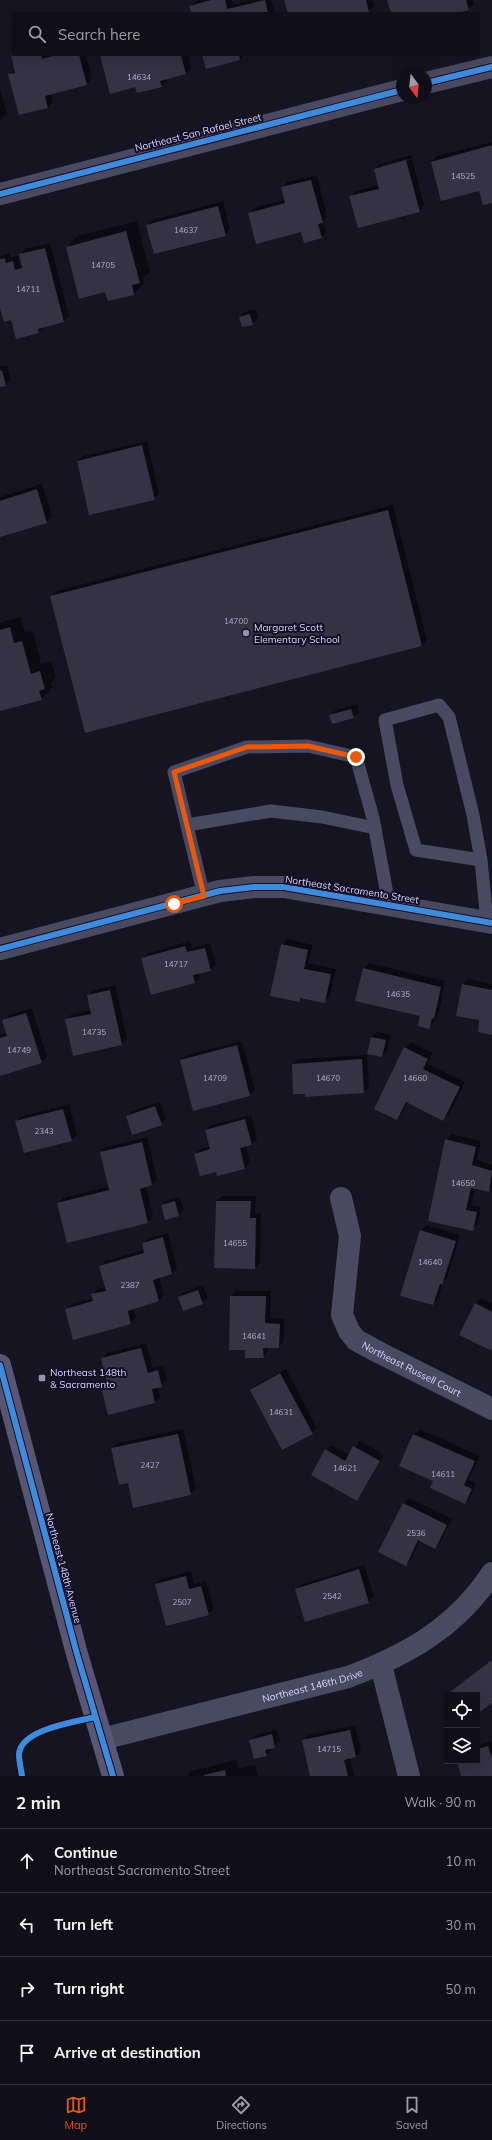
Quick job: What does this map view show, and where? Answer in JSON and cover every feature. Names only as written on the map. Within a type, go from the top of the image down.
[{"type":"main road","name":"Northeast 148th Avenue","points":[[0,1365],[4,1397],[113,1776]]},
{"type":"street","points":[[432,82],[492,67]]},
{"type":"street","name":"Northeast San Rafael Street","points":[[0,194],[396,92]]},
{"type":"street","name":"Northeast Sacramento Street","points":[[0,949],[204,896],[254,887],[284,887],[489,922]]},
{"type":"street","name":"Northeast Russell Court","points":[[341,1198],[350,1236],[342,1315],[349,1331],[356,1340],[492,1409]]},
{"type":"street","name":"Northeast 146th Drive","points":[[102,1739],[348,1677],[381,1665],[430,1638],[460,1612],[483,1587],[492,1573]]},
{"type":"street","points":[[381,1665],[409,1776]]},
{"type":"lane","points":[[482,860],[416,850],[397,784],[385,720],[438,705],[449,717],[473,815],[482,860],[489,922]]},
{"type":"lane","points":[[204,896],[174,772],[247,747],[308,746],[356,757],[375,828],[389,905]]},
{"type":"lane","points":[[187,825],[271,812],[322,817],[375,828]]},
{"type":"building","points":[[211,0],[225,0],[227,9],[265,0],[268,12],[191,12],[189,6]]},
{"type":"building","points":[[284,0],[366,0],[369,12],[288,12]]},
{"type":"building","points":[[387,0],[466,0],[469,10],[462,12],[391,12]]},
{"type":"building","points":[[11,55],[41,56],[42,59],[52,56],[79,56],[87,85],[45,96],[48,108],[19,115],[8,74],[15,73]]},
{"type":"building","points":[[100,56],[181,56],[186,74],[160,81],[162,87],[137,93],[135,87],[110,94]]},
{"type":"building","points":[[202,56],[239,56],[240,60],[206,69]]},
{"type":"building","points":[[492,145],[492,203],[483,205],[479,191],[441,201],[431,162]]},
{"type":"building","points":[[406,160],[420,212],[358,228],[349,196],[379,189],[374,169]]},
{"type":"building","points":[[311,180],[323,223],[318,224],[322,238],[304,243],[301,232],[256,244],[248,213],[285,203],[281,187]]},
{"type":"building","points":[[218,206],[226,236],[154,254],[146,225]]},
{"type":"building","points":[[126,231],[140,283],[132,285],[134,295],[108,301],[105,292],[79,299],[66,247]]},
{"type":"building","points":[[45,248],[64,322],[38,329],[39,333],[16,339],[11,320],[4,322],[0,308],[0,259],[5,258],[6,263],[13,261],[15,270],[22,268],[19,254]]},
{"type":"building","points":[[250,314],[253,325],[242,327],[239,317]]},
{"type":"building","points":[[2,370],[6,386],[0,387],[0,371]]},
{"type":"building","points":[[142,445],[155,500],[89,515],[77,461]]},
{"type":"building","points":[[37,489],[47,523],[0,537],[0,501]]},
{"type":"building","points":[[388,510],[422,646],[85,733],[50,596]]},
{"type":"building","points":[[10,627],[14,643],[22,641],[31,674],[40,671],[45,689],[39,691],[42,700],[0,711],[0,630]]},
{"type":"building","points":[[351,709],[354,718],[332,724],[329,715]]},
{"type":"building","points":[[281,944],[308,950],[304,969],[331,974],[325,1003],[300,998],[300,1002],[270,996]]},
{"type":"building","points":[[185,946],[187,952],[205,948],[211,971],[193,975],[195,983],[151,995],[141,958]]},
{"type":"building","points":[[363,968],[441,987],[434,1019],[432,1018],[429,1029],[418,1026],[420,1016],[355,1001]]},
{"type":"building","points":[[462,984],[492,990],[492,1035],[478,1032],[479,1020],[456,1016]]},
{"type":"building","points":[[110,990],[122,1045],[73,1056],[65,1019],[91,1014],[87,995]]},
{"type":"building","points":[[26,1013],[42,1063],[0,1076],[0,1038],[7,1036],[2,1020]]},
{"type":"building","points":[[371,1037],[386,1040],[382,1057],[367,1054]]},
{"type":"building","points":[[237,1045],[250,1096],[193,1111],[180,1060]]},
{"type":"building","points":[[404,1047],[428,1059],[423,1069],[460,1087],[443,1121],[406,1102],[397,1120],[374,1109]]},
{"type":"building","points":[[362,1059],[364,1093],[305,1097],[305,1094],[293,1094],[292,1064]]},
{"type":"building","points":[[155,1106],[162,1125],[132,1135],[126,1116]]},
{"type":"building","points":[[63,1109],[72,1141],[24,1153],[15,1121]]},
{"type":"building","points":[[245,1119],[252,1145],[240,1148],[245,1169],[217,1176],[216,1172],[200,1176],[194,1154],[210,1149],[205,1130]]},
{"type":"building","points":[[445,1139],[476,1147],[472,1165],[492,1171],[489,1192],[471,1188],[466,1210],[477,1212],[473,1231],[428,1221]]},
{"type":"building","points":[[142,1142],[152,1185],[140,1189],[148,1223],[67,1243],[57,1203],[109,1190],[100,1152]]},
{"type":"building","points":[[175,1201],[179,1216],[165,1220],[161,1205]]},
{"type":"building","points":[[216,1201],[251,1201],[250,1218],[256,1218],[255,1269],[214,1268]]},
{"type":"building","points":[[420,1230],[456,1241],[442,1285],[440,1284],[433,1305],[400,1296]]},
{"type":"building","points":[[163,1237],[172,1274],[153,1280],[159,1301],[128,1311],[131,1324],[73,1340],[65,1309],[93,1301],[91,1294],[106,1291],[99,1266],[144,1253],[142,1243]]},
{"type":"building","points":[[198,1290],[203,1304],[183,1311],[178,1297]]},
{"type":"building","points":[[230,1296],[266,1296],[265,1323],[280,1324],[279,1348],[263,1348],[264,1358],[245,1358],[245,1350],[229,1350]]},
{"type":"building","points":[[475,1303],[492,1312],[492,1351],[459,1335]]},
{"type":"building","points":[[141,1348],[148,1373],[158,1370],[162,1387],[152,1389],[155,1403],[108,1415],[101,1386],[107,1384],[101,1358]]},
{"type":"building","points":[[280,1373],[313,1434],[282,1450],[250,1390]]},
{"type":"building","points":[[178,1434],[191,1495],[133,1508],[128,1483],[119,1485],[111,1448]]},
{"type":"building","points":[[413,1434],[475,1461],[464,1485],[472,1489],[465,1504],[430,1488],[433,1481],[399,1466]]},
{"type":"building","points":[[353,1446],[380,1461],[357,1501],[311,1475],[325,1449],[345,1461]]},
{"type":"building","points":[[403,1503],[447,1525],[435,1549],[418,1540],[406,1566],[378,1552]]},
{"type":"building","points":[[359,1569],[369,1603],[305,1622],[295,1589]]},
{"type":"building","points":[[186,1576],[189,1589],[201,1586],[209,1615],[166,1626],[155,1584]]},
{"type":"building","points":[[492,1660],[492,1703],[480,1712],[480,1692],[450,1692]]},
{"type":"building","points":[[350,1730],[356,1757],[344,1760],[348,1776],[310,1776],[302,1740]]},
{"type":"building","points":[[272,1734],[275,1748],[265,1750],[267,1756],[254,1759],[249,1740]]},
{"type":"building","points":[[488,1746],[492,1758],[492,1776],[461,1776],[458,1764],[480,1764],[480,1748]]},
{"type":"building","points":[[225,1770],[226,1776],[204,1776],[204,1775]]},
{"type":"cycle path","points":[[432,82],[492,67]]},
{"type":"cycle path","points":[[0,194],[396,92]]},
{"type":"cycle path","points":[[0,949],[220,891],[254,887],[284,887],[492,923]]},
{"type":"cycle path","points":[[0,1365],[77,1654],[113,1776]]},
{"type":"cycle path","points":[[22,1776],[19,1754],[22,1745],[29,1738],[50,1728],[95,1717]]},
{"type":"place","name":"Margaret Scott Elementary School","points":[[246,633]]},
{"type":"place","name":"Northeast 148th & Sacramento","points":[[42,1378]]},
{"type":"route","points":[[174,904],[204,896],[174,772],[247,747],[308,746],[356,757]]}]
